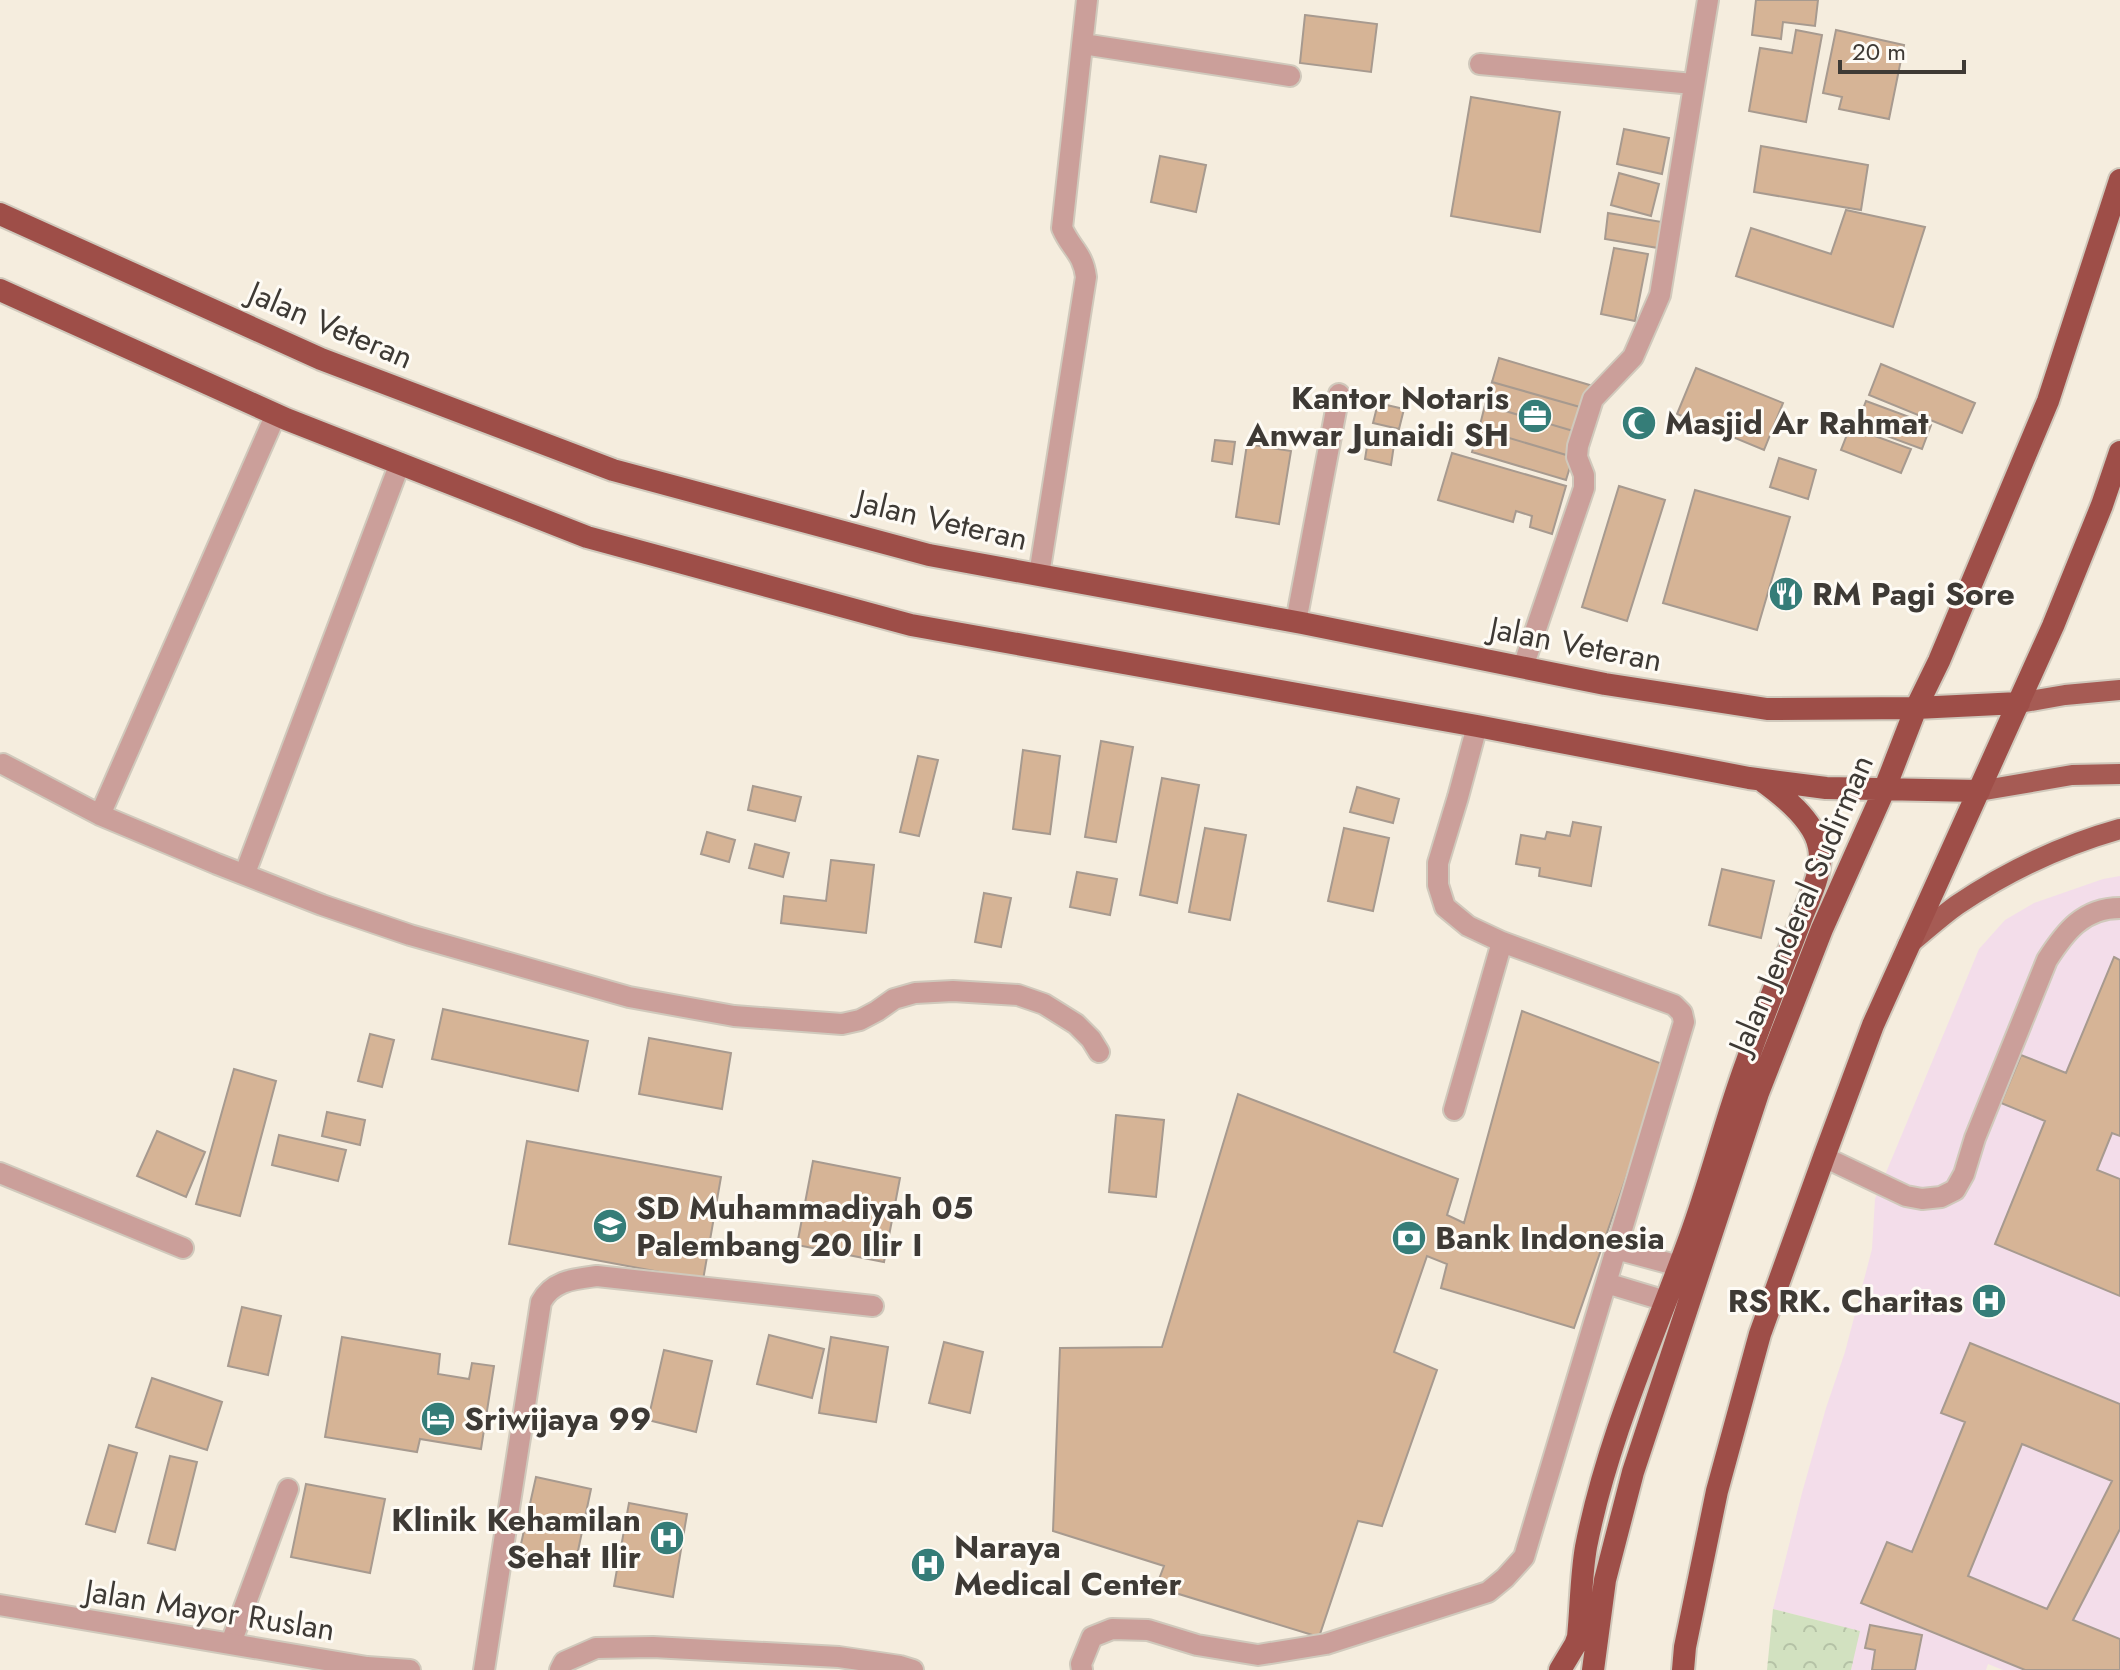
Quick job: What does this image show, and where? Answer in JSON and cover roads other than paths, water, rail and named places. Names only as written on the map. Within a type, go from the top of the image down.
[{"type":"highway","name":"Jalan Jenderal Sudirman","points":[[1593,1670],[1605,1580],[1633,1472],[1758,1093],[1822,929],[1885,788],[1916,708],[1939,661],[2048,401],[2120,180]]},
{"type":"highway","name":"Jalan Veteran","points":[[0,214],[321,359],[613,470],[929,555],[1296,622],[1605,684],[1767,709],[1916,708],[2019,703]]},
{"type":"highway","points":[[0,290],[276,414],[587,537],[911,625],[1761,780],[1826,788],[1979,791]]},
{"type":"highway","points":[[1683,1670],[1717,1491],[1760,1334],[1873,1025],[2019,703],[2102,505],[2120,452]]},
{"type":"highway","points":[[1560,1670],[1578,1637],[1586,1549],[1621,1420],[1691,1234],[1736,1089],[1788,957],[1819,865],[1820,847],[1811,826],[1761,780]]},
{"type":"main road","points":[[2019,703],[2120,690]]},
{"type":"main road","points":[[1979,791],[2072,775],[2120,774]]},
{"type":"main road","points":[[1908,945],[1956,906],[2005,877],[2055,852],[2120,829]]},
{"type":"street","points":[[1039,575],[1086,277],[1083,259],[1062,228],[1087,0]]},
{"type":"street","points":[[1523,667],[1584,488],[1584,475],[1577,457],[1578,446],[1593,399],[1633,357],[1660,295],[1708,0]]},
{"type":"street","points":[[1083,44],[1290,76]]},
{"type":"street","points":[[1480,64],[1693,84]]},
{"type":"street","points":[[1296,622],[1339,394]]},
{"type":"street","points":[[100,815],[276,414]]},
{"type":"street","points":[[245,873],[400,463]]},
{"type":"street","points":[[1082,1670],[1081,1664],[1092,1637],[1112,1629],[1148,1630],[1197,1645],[1258,1655],[1326,1644],[1488,1592],[1524,1557],[1684,1022],[1682,1013],[1674,1005],[1502,942],[1468,926],[1445,907],[1438,885],[1438,863],[1477,726]]},
{"type":"street","points":[[3,764],[100,815],[322,905],[410,935],[629,997],[734,1016],[842,1024],[860,1020],[894,999],[915,993],[953,991],[1018,995],[1060,1012],[1091,1039],[1099,1052]]},
{"type":"street","points":[[1824,1157],[1906,1196],[1922,1199],[1941,1197],[1955,1190],[1964,1174],[1975,1138],[2047,960],[2062,937],[2086,915],[2120,908]]},
{"type":"street","points":[[1454,1110],[1502,942]]},
{"type":"street","points":[[0,1173],[183,1248]]},
{"type":"street","points":[[1616,1249],[1679,1266]]},
{"type":"street","points":[[484,1670],[541,1302],[552,1287],[569,1280],[597,1276],[873,1306]]},
{"type":"street","points":[[1606,1283],[1666,1301]]},
{"type":"street","points":[[231,1643],[288,1489]]},
{"type":"street","name":"Jalan Mayor Ruslan","points":[[0,1605],[367,1668],[410,1670]]},
{"type":"street","points":[[560,1670],[564,1662],[596,1648],[653,1647],[746,1661],[839,1657],[913,1670]]},
{"type":"place","name":"Kantor Notaris Anwar Junaidi SH","points":[[1535,416]]},
{"type":"place","name":"Masjid Ar Rahmat","points":[[1639,423]]},
{"type":"place","name":"RM Pagi Sore","points":[[1786,594]]},
{"type":"place","name":"SD Muhammadiyah 05 Palembang 20 Ilir I","points":[[610,1226]]},
{"type":"place","name":"Bank Indonesia","points":[[1409,1238]]},
{"type":"place","name":"RS RK. Charitas","points":[[1989,1301]]},
{"type":"place","name":"Sriwijaya 99","points":[[438,1419]]},
{"type":"place","name":"Klinik Kehamilan Sehat Ilir","points":[[667,1538]]},
{"type":"place","name":"Naraya Medical Center","points":[[928,1565]]}]
